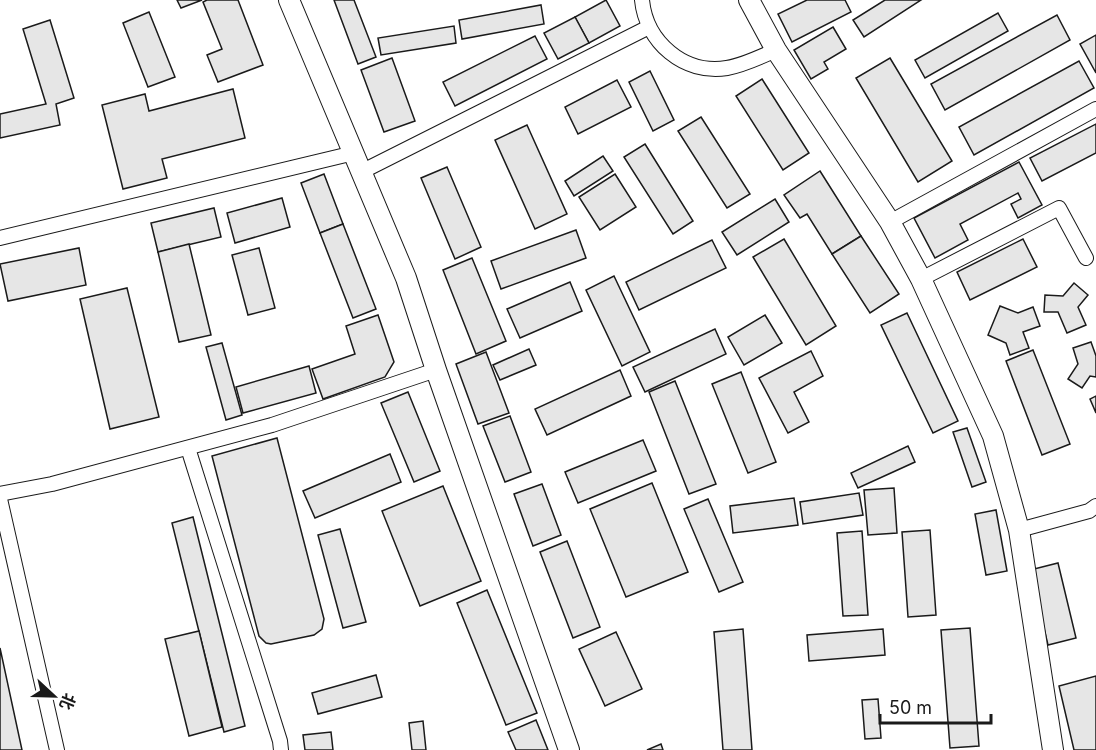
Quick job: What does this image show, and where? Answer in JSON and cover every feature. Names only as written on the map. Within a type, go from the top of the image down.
[{"type":"street","points":[[289,0],[406,278],[569,750]]},
{"type":"street","points":[[642,0],[649,27],[662,46],[691,65],[702,68],[726,68],[776,51]]},
{"type":"street","points":[[750,0],[776,51],[890,222],[921,279],[993,436],[1019,530],[1053,750]]},
{"type":"street","points":[[361,172],[649,27]]},
{"type":"street","points":[[890,222],[1096,109]]},
{"type":"street","points":[[0,238],[354,153]]},
{"type":"street","points":[[921,279],[1059,208],[1086,258]]},
{"type":"street","points":[[0,494],[52,484],[272,425],[436,370]]},
{"type":"street","points":[[188,448],[281,750]]},
{"type":"street","points":[[0,499],[57,750]]},
{"type":"street","points":[[1019,530],[1089,511],[1096,506]]},
{"type":"building","points":[[177,0],[202,0],[181,8]]},
{"type":"building","points":[[238,0],[263,65],[218,82],[207,55],[222,49],[203,2]]},
{"type":"building","points":[[334,0],[354,0],[376,57],[358,64]]},
{"type":"building","points":[[606,0],[620,26],[589,43],[575,17]]},
{"type":"building","points":[[807,0],[845,0],[851,12],[792,42],[778,14]]},
{"type":"building","points":[[885,0],[921,0],[864,37],[853,20]]},
{"type":"building","points":[[541,5],[544,24],[462,39],[459,20]]},
{"type":"building","points":[[149,12],[175,77],[148,87],[123,23]]},
{"type":"building","points":[[998,13],[1008,31],[925,78],[915,60]]},
{"type":"building","points":[[1057,15],[1070,40],[945,110],[931,84]]},
{"type":"building","points":[[575,17],[589,43],[558,59],[544,33]]},
{"type":"building","points":[[50,20],[74,98],[56,104],[60,125],[0,138],[0,114],[46,104],[23,29]]},
{"type":"building","points":[[454,26],[456,43],[381,55],[378,38]]},
{"type":"building","points":[[833,27],[846,49],[824,62],[828,69],[811,79],[794,50]]},
{"type":"building","points":[[1096,35],[1096,73],[1080,44]]},
{"type":"building","points":[[535,36],[547,59],[455,106],[443,82]]},
{"type":"building","points":[[392,58],[415,121],[384,132],[361,70]]},
{"type":"building","points":[[890,58],[952,161],[918,182],[856,78]]},
{"type":"building","points":[[1079,61],[1094,88],[974,155],[959,127]]},
{"type":"building","points":[[650,71],[674,120],[653,131],[629,82]]},
{"type":"building","points":[[762,79],[809,153],[783,170],[736,96]]},
{"type":"building","points":[[617,80],[631,107],[578,134],[565,107]]},
{"type":"building","points":[[233,89],[245,138],[162,159],[167,178],[123,189],[102,105],[145,94],[149,111]]},
{"type":"building","points":[[701,117],[750,194],[727,208],[678,131]]},
{"type":"building","points":[[1096,124],[1096,153],[1042,181],[1030,158]]},
{"type":"building","points":[[527,125],[567,214],[535,229],[495,140]]},
{"type":"building","points":[[645,144],[693,221],[673,234],[624,157]]},
{"type":"building","points":[[603,156],[613,171],[574,196],[565,181]]},
{"type":"building","points":[[1019,162],[1042,205],[1018,218],[1011,204],[1021,199],[1018,193],[960,224],[968,240],[935,258],[914,218]]},
{"type":"building","points":[[447,167],[481,247],[455,259],[421,178]]},
{"type":"building","points":[[820,171],[861,236],[832,254],[807,214],[800,218],[784,195]]},
{"type":"building","points":[[324,174],[343,224],[320,233],[301,183]]},
{"type":"building","points":[[615,174],[636,207],[600,230],[579,197]]},
{"type":"building","points":[[282,198],[290,227],[235,243],[227,213]]},
{"type":"building","points":[[775,199],[789,222],[737,255],[722,232]]},
{"type":"building","points":[[214,208],[221,237],[158,252],[151,223]]},
{"type":"building","points":[[343,224],[376,309],[353,318],[320,233]]},
{"type":"building","points":[[576,230],[586,258],[501,289],[491,261]]},
{"type":"building","points":[[861,236],[899,294],[870,313],[832,254]]},
{"type":"building","points":[[784,239],[836,326],[806,345],[753,257]]},
{"type":"building","points":[[1023,239],[1037,267],[970,300],[957,272]]},
{"type":"building","points":[[712,240],[726,268],[639,310],[626,282]]},
{"type":"building","points":[[189,244],[211,335],[179,342],[158,252]]},
{"type":"building","points":[[79,248],[86,285],[8,301],[0,264]]},
{"type":"building","points":[[259,248],[275,308],[248,315],[232,255]]},
{"type":"building","points":[[472,258],[506,341],[476,354],[443,270]]},
{"type":"building","points":[[614,276],[650,352],[622,366],[586,290]]},
{"type":"building","points":[[570,282],[582,311],[520,338],[507,309]]},
{"type":"building","points":[[1074,283],[1088,295],[1078,307],[1086,325],[1067,333],[1058,312],[1044,312],[1045,295],[1063,296]]},
{"type":"building","points":[[127,288],[159,417],[110,429],[80,299]]},
{"type":"building","points":[[1000,306],[1018,313],[1033,307],[1040,326],[1023,332],[1029,348],[1010,355],[1006,343],[988,335]]},
{"type":"building","points":[[907,313],[958,421],[933,433],[881,325]]},
{"type":"building","points":[[378,315],[394,362],[385,377],[323,399],[312,369],[355,354],[346,326]]},
{"type":"building","points":[[765,315],[782,343],[744,365],[728,337]]},
{"type":"building","points":[[715,329],[726,354],[645,392],[633,367]]},
{"type":"building","points":[[1091,342],[1096,356],[1096,377],[1090,376],[1082,388],[1068,379],[1078,364],[1073,348]]},
{"type":"building","points":[[222,343],[242,415],[226,420],[206,347]]},
{"type":"building","points":[[529,349],[536,365],[500,380],[493,365]]},
{"type":"building","points":[[1033,350],[1070,444],[1042,455],[1006,361]]},
{"type":"building","points":[[811,351],[823,376],[794,392],[809,422],[788,433],[759,378]]},
{"type":"building","points":[[486,352],[509,413],[478,424],[456,364]]},
{"type":"building","points":[[309,366],[316,393],[243,413],[236,387]]},
{"type":"building","points":[[620,370],[631,396],[547,435],[535,409]]},
{"type":"building","points":[[741,372],[776,462],[748,473],[712,384]]},
{"type":"building","points":[[675,381],[716,484],[689,494],[649,392]]},
{"type":"building","points":[[408,392],[440,471],[414,482],[381,403]]},
{"type":"building","points":[[1096,396],[1096,413],[1090,399]]},
{"type":"building","points":[[510,416],[531,472],[505,482],[483,426]]},
{"type":"building","points":[[967,428],[986,482],[972,487],[953,432]]},
{"type":"building","points":[[277,438],[324,619],[322,629],[314,635],[271,644],[266,643],[259,636],[212,456]]},
{"type":"building","points":[[643,440],[656,471],[578,503],[565,472]]},
{"type":"building","points":[[908,446],[915,462],[858,488],[851,473]]},
{"type":"building","points":[[390,454],[401,482],[315,518],[303,491]]},
{"type":"building","points":[[652,483],[688,572],[626,597],[590,509]]},
{"type":"building","points":[[542,484],[561,535],[533,546],[514,494]]},
{"type":"building","points":[[443,486],[481,581],[420,606],[382,511]]},
{"type":"building","points":[[894,488],[897,533],[868,535],[864,490]]},
{"type":"building","points":[[859,493],[863,515],[803,524],[800,502]]},
{"type":"building","points":[[794,498],[798,525],[733,533],[730,506]]},
{"type":"building","points":[[708,499],[743,582],[719,592],[684,509]]},
{"type":"building","points":[[996,510],[1007,571],[986,575],[975,514]]},
{"type":"building","points":[[193,517],[245,726],[224,732],[172,523]]},
{"type":"building","points":[[340,529],[366,622],[343,628],[318,535]]},
{"type":"building","points":[[930,530],[936,615],[908,617],[902,532]]},
{"type":"building","points":[[862,531],[868,615],[843,616],[837,533]]},
{"type":"building","points":[[567,541],[600,627],[573,638],[540,552]]},
{"type":"building","points":[[1058,563],[1076,638],[1048,645],[1030,570]]},
{"type":"building","points":[[487,590],[537,713],[506,725],[457,603]]},
{"type":"building","points":[[970,628],[979,746],[950,748],[941,630]]},
{"type":"building","points":[[743,629],[752,750],[723,750],[714,632]]},
{"type":"building","points":[[883,629],[885,655],[809,661],[807,635]]},
{"type":"building","points":[[199,631],[222,727],[189,736],[165,639]]},
{"type":"building","points":[[616,632],[642,689],[605,706],[579,649]]},
{"type":"building","points":[[0,648],[22,750],[0,750]]},
{"type":"building","points":[[376,675],[382,697],[318,714],[312,693]]},
{"type":"building","points":[[1096,676],[1096,750],[1074,750],[1059,686]]},
{"type":"building","points":[[878,699],[881,738],[865,739],[862,700]]},
{"type":"building","points":[[536,720],[548,750],[516,750],[508,732]]},
{"type":"building","points":[[423,721],[426,750],[412,750],[409,723]]},
{"type":"building","points":[[331,732],[333,750],[305,750],[303,735]]},
{"type":"building","points":[[661,744],[663,750],[647,750]]}]
